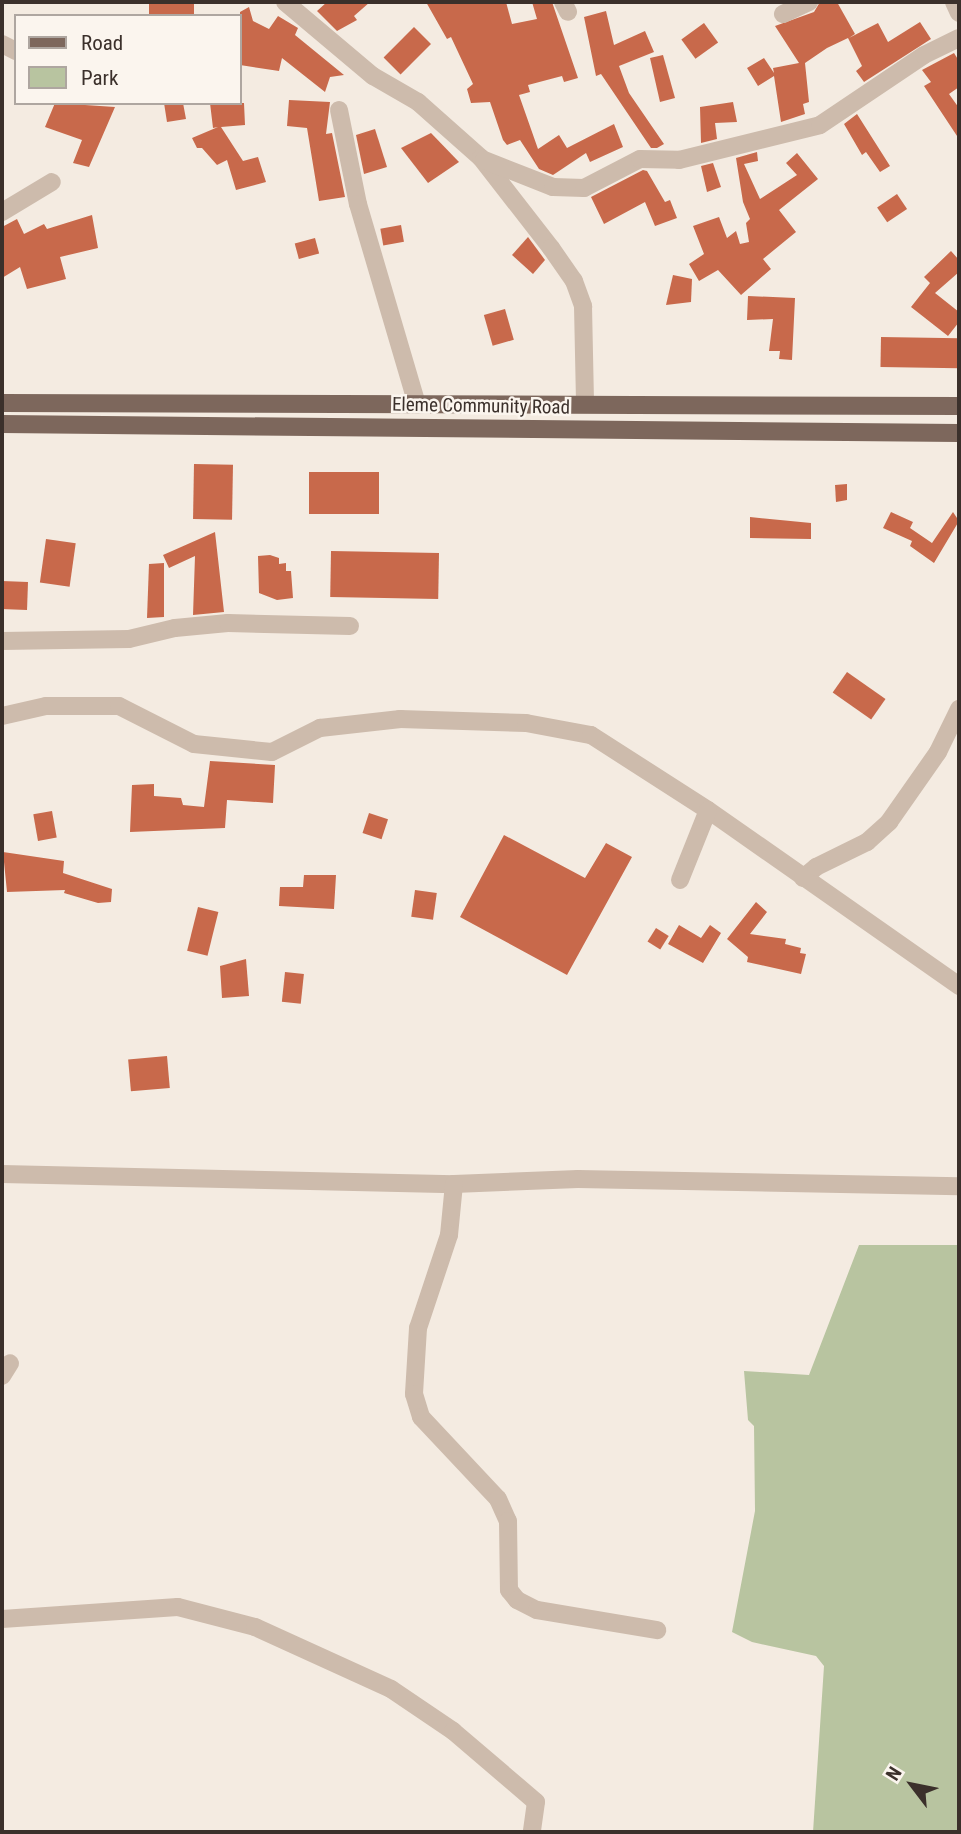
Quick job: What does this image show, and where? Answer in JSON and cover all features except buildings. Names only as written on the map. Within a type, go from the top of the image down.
[{"type":"main road","name":"Eleme Community Road","points":[[2,402],[959,406]]},
{"type":"main road","name":"Eleme Community Road","points":[[2,425],[959,433]]},
{"type":"street","points":[[285,2],[373,76],[418,102],[481,158],[574,281],[583,306],[585,404]]},
{"type":"street","points":[[783,15],[809,2]]},
{"type":"street","points":[[954,2],[959,13]]},
{"type":"street","points":[[481,158],[553,187],[584,188],[640,159],[679,160],[820,125],[924,55],[959,38]]},
{"type":"street","points":[[339,110],[358,204],[417,404]]},
{"type":"street","points":[[2,212],[52,182]]},
{"type":"street","points":[[2,641],[129,639],[175,628],[228,623],[350,626]]},
{"type":"street","points":[[2,716],[46,706],[119,706],[194,744],[272,752],[335,726],[400,719],[526,723],[591,735],[708,810],[959,986]]},
{"type":"street","points":[[803,878],[816,867],[867,842],[889,822],[926,771],[959,709]]},
{"type":"street","points":[[680,880],[708,810]]},
{"type":"street","points":[[2,1174],[454,1184],[578,1180],[959,1186]]},
{"type":"street","points":[[454,1184],[449,1235],[418,1328],[414,1394],[421,1417],[498,1499],[508,1521],[509,1590],[517,1600],[537,1611],[657,1630]]},
{"type":"street","points":[[2,1619],[178,1607],[255,1627],[379,1683],[453,1731],[529,1793],[537,1812],[532,1832]]},
{"type":"green space","points":[[859,1245],[959,1245],[959,1832],[813,1832],[824,1666],[816,1656],[752,1642],[732,1632],[755,1511],[754,1426],[748,1420],[744,1371],[809,1375]]}]
